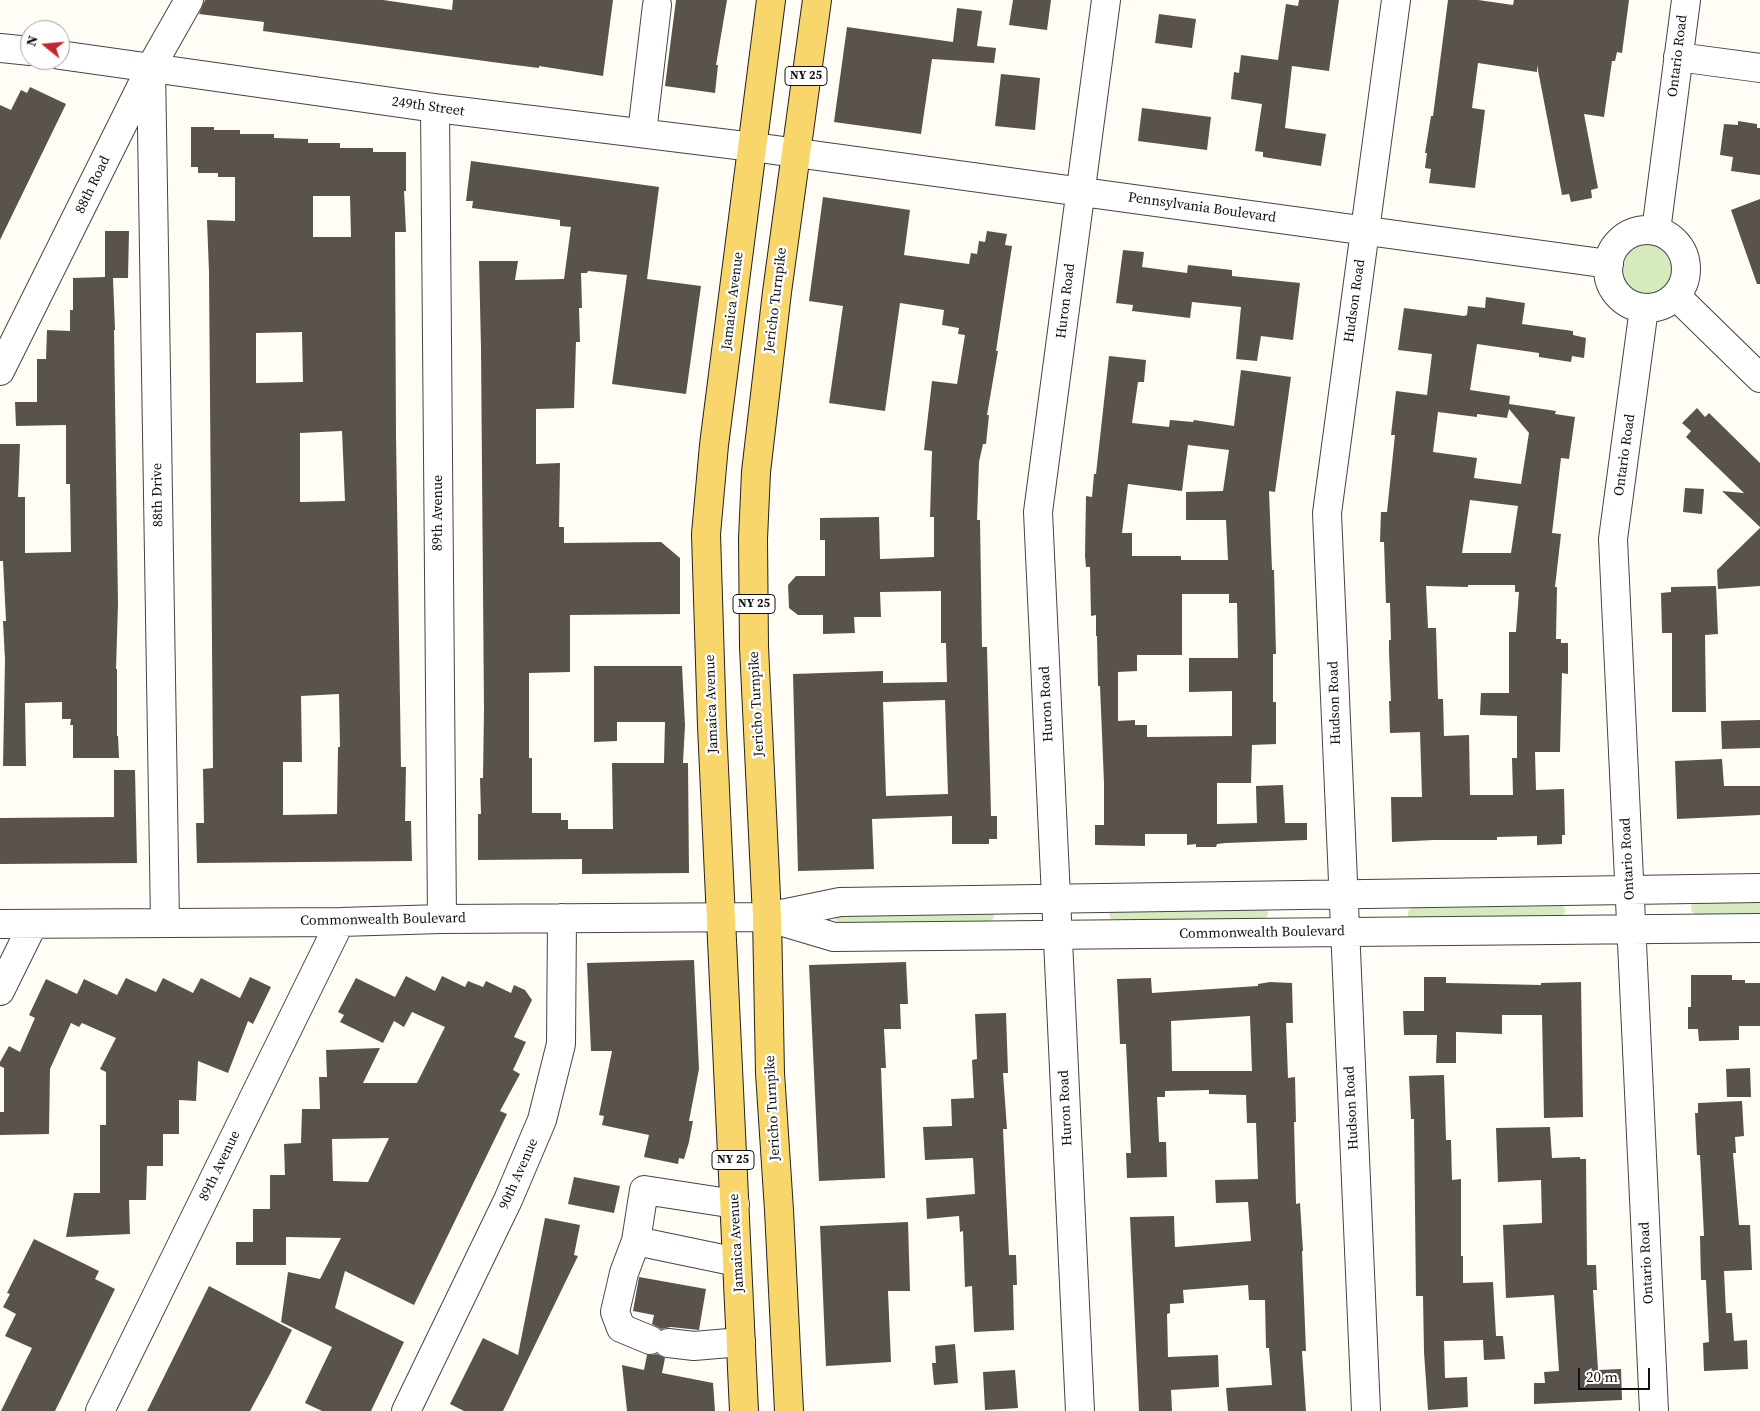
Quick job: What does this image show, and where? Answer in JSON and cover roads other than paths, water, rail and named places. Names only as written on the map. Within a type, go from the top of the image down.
[{"type":"main road","name":"Jamaica Avenue","points":[[744,1411],[721,917],[706,534],[714,445],[771,0]]},
{"type":"main road","name":"Jericho Turnpike","points":[[789,1411],[770,1072],[767,917],[754,647],[753,539],[756,472],[777,292],[817,0]]},
{"type":"street","name":"88th Road","points":[[0,371],[151,67],[189,0]]},
{"type":"street","name":"Huron Road","points":[[1080,1411],[1038,512],[1106,0]]},
{"type":"street","name":"Hudson Road","points":[[1366,1411],[1327,513],[1396,0]]},
{"type":"street","name":"Ontario Road","points":[[1656,231],[1686,0]]},
{"type":"street","points":[[642,133],[657,5]]},
{"type":"street","points":[[0,48],[20,50]]},
{"type":"street","name":"249th Street","points":[[70,56],[435,108],[796,153]]},
{"type":"street","points":[[1678,57],[1760,68]]},
{"type":"street","name":"88th Drive","points":[[151,67],[166,922]]},
{"type":"street","name":"89th Avenue","points":[[435,108],[442,919]]},
{"type":"street","name":"Pennsylvania Boulevard","points":[[796,153],[1609,264]]},
{"type":"street","points":[[1656,231],[1671,238],[1683,252],[1686,263],[1686,275],[1683,286],[1676,296],[1656,308],[1634,306],[1617,294],[1608,274],[1609,264],[1617,244],[1625,237],[1634,232],[1656,231]]},
{"type":"street","points":[[1676,296],[1760,378]]},
{"type":"street","name":"Ontario Road","points":[[1644,308],[1613,540],[1654,1411]]},
{"type":"street","name":"Commonwealth Boulevard","points":[[0,924],[767,917],[840,902],[1760,888]]},
{"type":"street","name":"Commonwealth Boulevard","points":[[767,917],[834,937],[1760,928]]},
{"type":"street","name":"90th Avenue","points":[[406,1411],[508,1200],[542,1120],[561,1044],[562,918]]},
{"type":"street","name":"89th Avenue","points":[[100,1411],[340,922]]},
{"type":"street","points":[[0,991],[33,924]]},
{"type":"street","points":[[735,1204],[644,1190],[636,1241],[624,1274],[615,1312],[621,1328],[659,1342],[694,1346],[741,1342]]},
{"type":"street","points":[[636,1241],[737,1262]]}]
